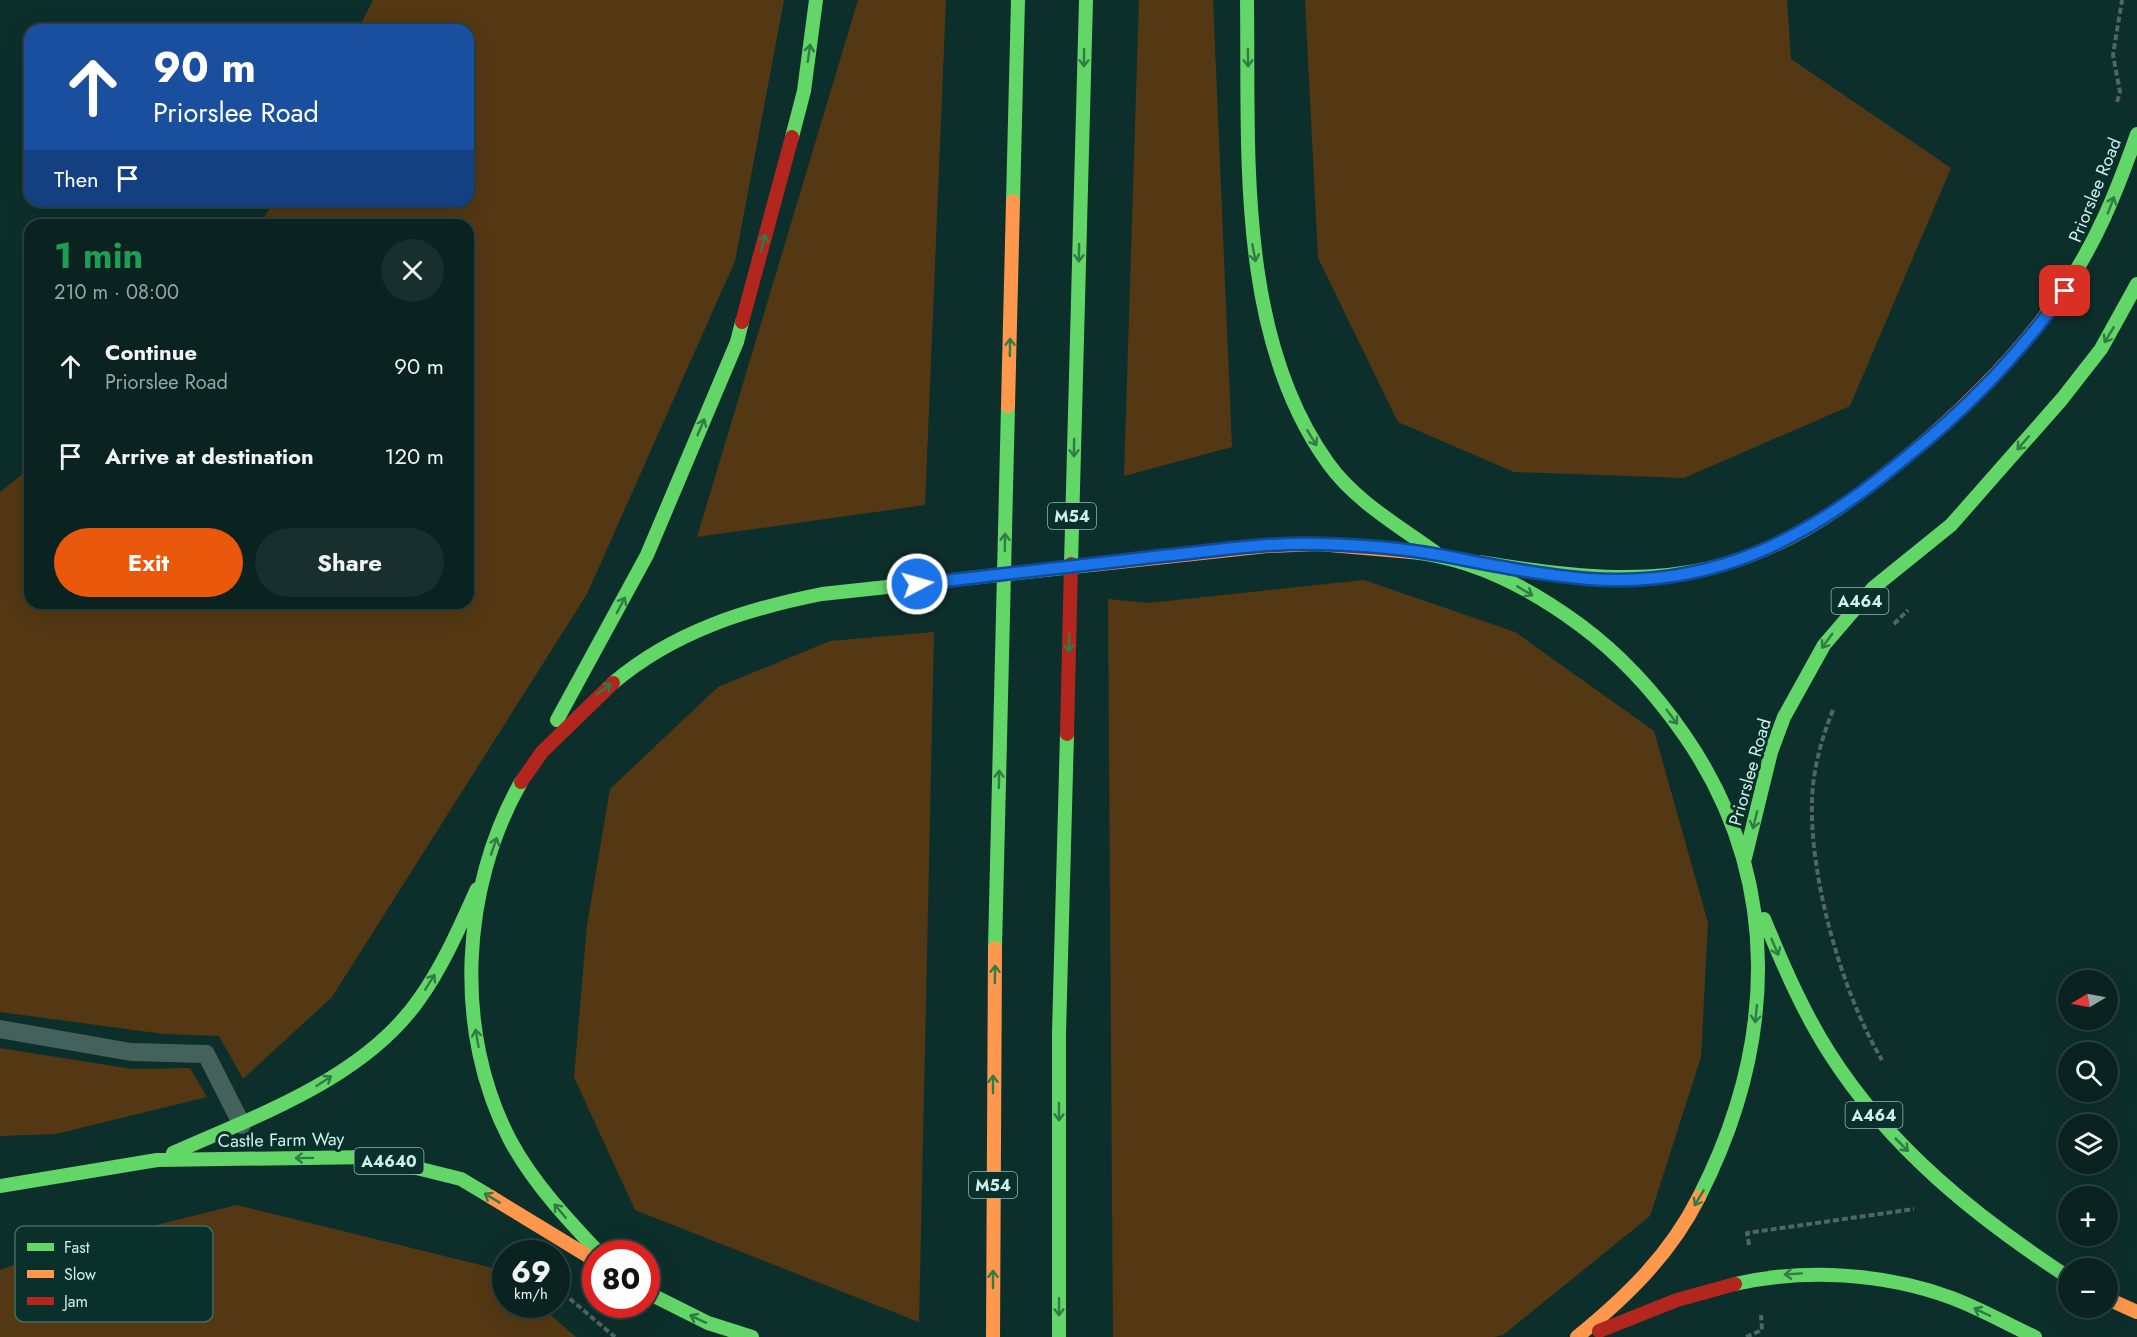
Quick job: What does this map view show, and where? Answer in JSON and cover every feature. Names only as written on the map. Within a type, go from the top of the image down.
[{"type":"main road","points":[[587,1240],[560,1212],[519,1156],[502,1125],[487,1085],[471,1010],[471,964],[483,877],[502,821],[646,555],[737,342],[804,91],[816,0]]},
{"type":"main road","name":"M54","points":[[993,1337],[993,1032],[1018,0]]},
{"type":"main road","name":"M54","points":[[1059,1337],[1059,1033],[1086,0]]},
{"type":"main road","points":[[1247,0],[1252,242],[1274,354],[1310,436],[1330,464],[1357,493],[1439,555]]},
{"type":"main road","name":"Priorslee Road","points":[[1453,558],[1589,579],[1637,580],[1683,575],[1747,558],[1789,540],[1835,513],[1938,432],[1988,386],[2034,334],[2065,291],[2103,226],[2137,134]]},
{"type":"main road","name":"Priorslee Road","points":[[1745,858],[1771,752],[1784,717],[1824,645],[1873,588],[1951,525],[2054,408],[2101,349],[2137,284]]},
{"type":"main road","points":[[531,766],[595,696],[660,649],[718,619],[780,601],[1210,551],[1318,544],[1439,555],[1453,558],[1512,583],[1571,618],[1616,653],[1650,689],[1687,737],[1720,797],[1745,858],[1753,892],[1758,994],[1752,1052],[1739,1110],[1715,1172],[1666,1251],[1633,1289],[1577,1337]]},
{"type":"main road","name":"Castle Farm Way","points":[[157,1160],[242,1125],[296,1099],[379,1045],[419,1000],[443,962],[483,877]]},
{"type":"main road","name":"A464","points":[[1753,892],[1804,1010],[1829,1054],[1884,1128],[1939,1182],[2009,1239],[2058,1271]]},
{"type":"main road","name":"Castle Farm Way","points":[[0,1186],[157,1160],[372,1157],[422,1167],[461,1179],[582,1252]]},
{"type":"main road","points":[[1586,1337],[1672,1301],[1754,1279],[1809,1273],[1848,1273],[1890,1281],[1955,1299],[2035,1337]]},
{"type":"main road","points":[[660,1299],[708,1323],[752,1337]]},
{"type":"main road","points":[[2118,1303],[2137,1312]]},
{"type":"lane","points":[[0,1029],[131,1052],[206,1054],[242,1125]]},
{"type":"path","points":[[2114,113],[2120,92],[2113,55],[2122,0]]},
{"type":"path","points":[[1823,734],[1813,787],[1813,822],[1827,917],[1856,1008],[1869,1040],[1888,1070]]},
{"type":"path","points":[[1746,1337],[1762,1330],[1747,1233],[1916,1208],[1939,1182]]},
{"type":"path","points":[[570,1299],[615,1337]]},
{"type":"shaded area","points":[[373,0],[784,0],[735,261],[587,594],[332,997],[243,1079],[219,1036],[164,1034],[0,1012],[0,492],[24,473],[24,609],[474,609],[474,219],[264,219],[270,207],[474,207],[474,24],[361,24]]},
{"type":"shaded area","points":[[858,0],[946,0],[925,505],[697,537]]},
{"type":"shaded area","points":[[1139,0],[1213,0],[1232,447],[1124,476]]},
{"type":"shaded area","points":[[1305,0],[1787,0],[1791,59],[1951,168],[1850,406],[1684,478],[1514,472],[1398,422],[1318,258]]},
{"type":"shaded area","points":[[1364,580],[1515,632],[1654,731],[1708,923],[1701,1057],[1650,1216],[1503,1335],[1494,1337],[1113,1337],[1108,599],[1149,603]]},
{"type":"shaded area","points":[[934,632],[919,1322],[635,1210],[574,1077],[587,925],[610,789],[718,687],[830,641]]},
{"type":"shaded area","points":[[0,1048],[132,1069],[190,1068],[207,1097],[56,1134],[0,1136]]},
{"type":"shaded area","points":[[237,1205],[492,1268],[492,1318],[554,1318],[576,1337],[0,1337],[0,1270],[15,1265],[15,1322],[213,1322],[213,1226],[153,1226]]},
{"type":"traffic: fast","points":[[792,137],[804,91],[816,0]]},
{"type":"traffic: fast","points":[[1013,201],[1018,0]]},
{"type":"traffic: fast","points":[[1071,564],[1086,0]]},
{"type":"traffic: fast","points":[[1247,0],[1249,179],[1254,240],[1262,300],[1277,358],[1298,413],[1339,477],[1378,512],[1436,553]]},
{"type":"traffic: fast","points":[[2060,295],[2094,238],[2137,134]]},
{"type":"traffic: fast","points":[[1745,858],[1771,752],[1784,717],[1824,645],[1873,588],[1951,525],[2062,399],[2101,349],[2137,284]]},
{"type":"traffic: fast","points":[[557,720],[647,555],[737,342],[742,322]]},
{"type":"traffic: fast","points":[[995,948],[1008,406]]},
{"type":"traffic: fast","points":[[1479,562],[1547,572],[1607,577],[1660,576],[1710,568],[1758,553],[1805,529],[1856,497],[1910,454]]},
{"type":"traffic: fast","points":[[1411,552],[1457,561],[1500,577],[1521,587],[1580,625],[1624,663],[1662,705],[1685,736],[1717,791],[1740,848],[1753,905],[1758,964],[1755,1023],[1743,1082],[1725,1140],[1699,1197]]},
{"type":"traffic: fast","points":[[613,683],[636,665],[685,636],[738,615],[794,600],[822,594],[1091,565]]},
{"type":"traffic: fast","points":[[1059,1337],[1059,1033],[1067,734]]},
{"type":"traffic: fast","points":[[521,782],[501,823],[486,867],[476,913],[472,960],[473,1007],[479,1053],[492,1098],[519,1156],[551,1200],[587,1240]]},
{"type":"traffic: fast","points":[[173,1153],[308,1091],[370,1051],[397,1026],[429,985],[477,889]]},
{"type":"traffic: fast","points":[[1764,919],[1794,988],[1820,1038],[1854,1088],[1880,1120],[1907,1150],[1968,1205],[2058,1270]]},
{"type":"traffic: fast","points":[[0,1186],[157,1160],[372,1157],[461,1179],[491,1197]]},
{"type":"traffic: fast","points":[[1735,1284],[1789,1276],[1872,1278],[1952,1298],[2035,1337]]},
{"type":"traffic: fast","points":[[660,1299],[708,1323],[752,1337]]},
{"type":"traffic: slow","points":[[1008,406],[1013,201]]},
{"type":"traffic: slow","points":[[1910,454],[1951,418],[2009,360],[2060,295]]},
{"type":"traffic: slow","points":[[1091,565],[1267,546],[1318,544],[1411,552]]},
{"type":"traffic: slow","points":[[993,1337],[995,948]]},
{"type":"traffic: slow","points":[[491,1197],[582,1252]]},
{"type":"traffic: slow","points":[[1577,1337],[1646,1274],[1675,1238],[1699,1197]]},
{"type":"traffic: slow","points":[[2118,1303],[2137,1312]]},
{"type":"traffic: jam","points":[[742,322],[792,137]]},
{"type":"traffic: jam","points":[[1067,734],[1071,564]]},
{"type":"traffic: jam","points":[[521,782],[542,752],[613,683]]},
{"type":"traffic: jam","points":[[1599,1331],[1677,1300],[1735,1284]]},
{"type":"route","points":[[917,584],[1210,551],[1318,544],[1439,555],[1589,579],[1637,580],[1714,569],[1789,540],[1835,513],[1882,477],[1938,432],[1988,386],[2034,334],[2065,291]]}]
